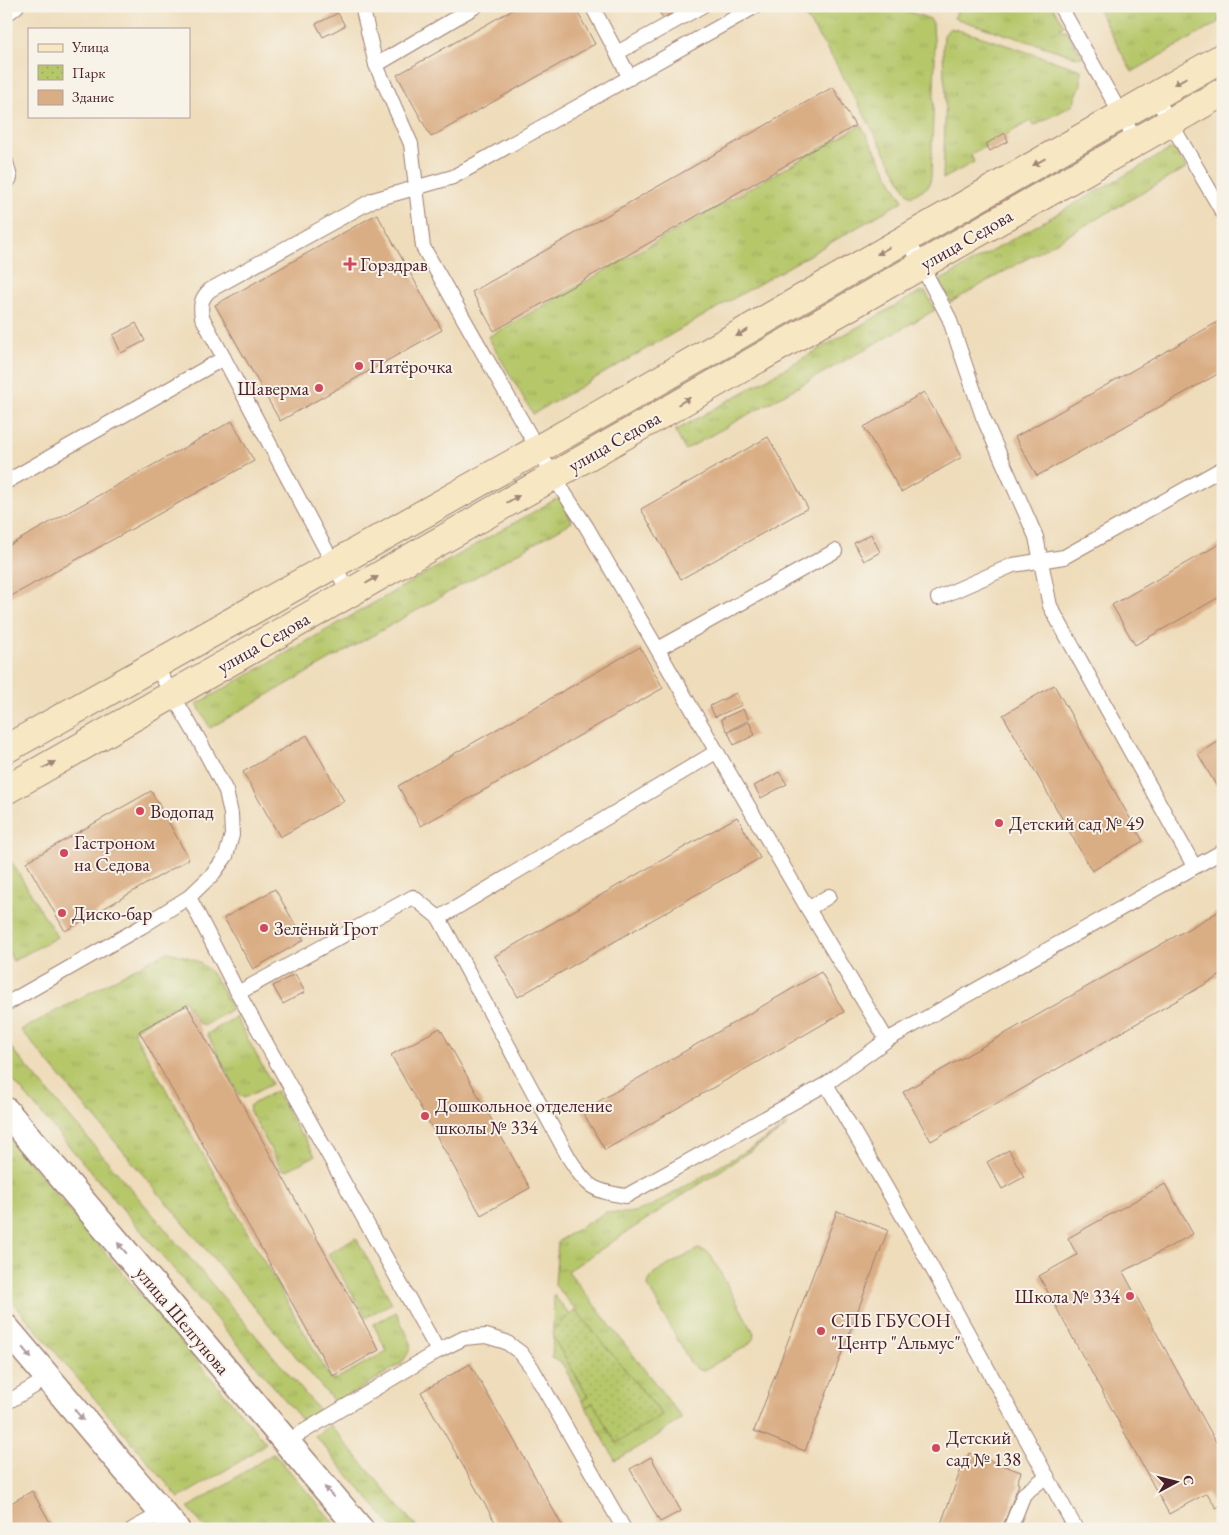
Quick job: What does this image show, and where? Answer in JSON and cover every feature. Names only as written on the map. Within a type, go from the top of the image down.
[{"type":"main road","name":"улица Седова","points":[[6,749],[538,449],[1223,57]]},
{"type":"main road","name":"улица Седова","points":[[6,790],[1223,92]]},
{"type":"street","name":"улица Шелгунова","points":[[6,1111],[360,1529]]},
{"type":"street","points":[[6,1328],[169,1521]]},
{"type":"lane","points":[[362,6],[376,65],[411,144],[423,247],[553,476],[586,526],[808,910],[887,1040]]},
{"type":"lane","points":[[376,65],[476,6]]},
{"type":"lane","points":[[592,6],[630,78]]},
{"type":"lane","points":[[617,53],[702,6]]},
{"type":"lane","points":[[349,593],[202,317],[200,306],[203,297],[210,290],[373,200],[453,177],[756,6]]},
{"type":"lane","points":[[1060,6],[1136,141]]},
{"type":"lane","points":[[1155,96],[1223,213]]},
{"type":"lane","points":[[6,162],[10,178],[6,184]]},
{"type":"lane","points":[[907,238],[950,318],[983,417],[1036,537],[1050,606],[1194,866]]},
{"type":"lane","points":[[6,482],[224,358]]},
{"type":"lane","points":[[938,598],[1013,565],[1064,557],[1223,468]]},
{"type":"lane","points":[[658,649],[835,551]]},
{"type":"lane","points":[[6,1004],[141,927],[189,897],[213,874],[226,856],[232,836],[231,814],[226,791],[155,665]]},
{"type":"lane","points":[[439,918],[716,752]]},
{"type":"lane","points":[[238,993],[413,897],[439,918],[569,1158],[584,1181],[604,1193],[626,1196],[826,1084],[887,1040],[1223,851]]},
{"type":"lane","points":[[808,910],[829,896]]},
{"type":"lane","points":[[189,897],[238,993],[438,1351]]},
{"type":"lane","points":[[826,1084],[917,1241],[1076,1529]]},
{"type":"lane","points":[[286,1442],[438,1351],[464,1338],[486,1336],[506,1342],[520,1353],[532,1368],[624,1529]]},
{"type":"lane","points":[[6,1403],[48,1378]]},
{"type":"lane","points":[[1010,1529],[1024,1494],[1047,1476]]},
{"type":"lane","points":[[133,1529],[169,1521]]},
{"type":"green space","points":[[892,6],[930,19],[933,23],[935,58],[931,177],[929,186],[912,196],[908,194],[834,60],[799,7]]},
{"type":"green space","points":[[960,6],[1052,6],[1064,25],[1060,27],[1063,31],[1066,30],[1082,56],[1080,58],[954,18]]},
{"type":"green space","points":[[1096,6],[1223,6],[1223,20],[1132,72]]},
{"type":"green space","points":[[950,28],[1081,70],[1081,84],[1073,105],[1034,126],[1030,121],[971,155],[974,162],[943,179],[946,92],[943,49],[944,35]]},
{"type":"green space","points":[[861,125],[903,201],[533,414],[488,337]]},
{"type":"green space","points":[[1171,149],[1176,151],[1186,168],[951,302],[941,280]]},
{"type":"green space","points":[[921,291],[926,292],[935,310],[685,450],[675,431]]},
{"type":"green space","points":[[556,499],[561,501],[572,522],[210,728],[197,704]]},
{"type":"green space","points":[[11,861],[57,937],[13,961],[6,947],[6,925],[8,923],[6,920],[6,864]]},
{"type":"green space","points":[[168,952],[193,960],[209,970],[232,1009],[203,1026],[201,1023],[199,1024],[184,1000],[133,1031],[332,1381],[387,1351],[373,1324],[396,1312],[411,1343],[410,1350],[402,1363],[336,1404],[21,1030]]},
{"type":"green space","points":[[236,1017],[272,1084],[244,1098],[243,1096],[240,1097],[207,1034]]},
{"type":"green space","points":[[6,1042],[319,1410],[303,1421],[6,1072]]},
{"type":"green space","points":[[276,1091],[300,1134],[304,1136],[315,1156],[285,1171],[284,1169],[282,1170],[249,1110],[249,1106]]},
{"type":"green space","points":[[781,1117],[788,1126],[568,1271],[682,1418],[647,1443],[615,1460],[586,1407],[593,1403],[662,1415],[555,1285],[558,1241],[606,1212],[633,1212],[659,1202],[783,1129],[779,1119]]},
{"type":"green space","points":[[6,1135],[266,1443],[239,1462],[179,1498],[6,1294]]},
{"type":"green space","points":[[356,1238],[392,1303],[366,1317],[328,1254]]},
{"type":"green space","points":[[698,1249],[708,1252],[711,1256],[754,1333],[753,1339],[747,1346],[704,1370],[699,1370],[691,1364],[648,1286],[654,1273]]},
{"type":"green space","points":[[554,1295],[570,1315],[553,1329]]},
{"type":"green space","points":[[576,1310],[662,1415],[616,1443],[593,1403],[586,1407],[582,1401],[588,1396],[553,1337],[553,1329]]},
{"type":"green space","points":[[553,1337],[588,1397],[582,1401],[562,1363],[552,1358]]},
{"type":"green space","points":[[330,1425],[418,1529],[394,1529],[315,1436]]},
{"type":"green space","points":[[274,1453],[339,1529],[206,1529],[188,1508]]},
{"type":"building","points":[[519,6],[574,6],[595,44],[431,137],[397,75]]},
{"type":"building","points":[[656,6],[685,6],[663,18]]},
{"type":"building","points":[[338,13],[345,26],[323,37],[316,24]]},
{"type":"building","points":[[833,87],[855,126],[494,331],[472,292]]},
{"type":"building","points":[[1005,133],[1008,141],[990,151],[986,144]]},
{"type":"building","points":[[377,214],[442,330],[280,421],[215,305]]},
{"type":"building","points":[[1223,319],[1223,371],[1037,476],[1015,437]]},
{"type":"building","points":[[136,323],[145,341],[121,353],[113,335]]},
{"type":"building","points":[[924,392],[962,457],[901,492],[864,427]]},
{"type":"building","points":[[232,421],[254,461],[6,599],[6,547]]},
{"type":"building","points":[[768,437],[808,508],[681,579],[641,509]]},
{"type":"building","points":[[871,534],[880,552],[864,561],[854,543]]},
{"type":"building","points":[[1223,542],[1223,595],[1135,645],[1112,605]]},
{"type":"building","points":[[640,647],[663,688],[421,826],[398,786]]},
{"type":"building","points":[[1054,685],[1143,841],[1092,871],[1003,715]]},
{"type":"building","points":[[736,693],[742,705],[715,717],[710,706]]},
{"type":"building","points":[[743,709],[749,720],[727,731],[721,719]]},
{"type":"building","points":[[749,722],[755,735],[734,745],[728,732]]},
{"type":"building","points":[[307,735],[344,801],[280,837],[243,772]]},
{"type":"building","points":[[1223,739],[1223,793],[1221,794],[1198,754]]},
{"type":"building","points":[[779,772],[787,784],[761,798],[754,786]]},
{"type":"building","points":[[151,791],[189,859],[65,931],[26,862]]},
{"type":"building","points":[[737,817],[760,858],[518,997],[495,956]]},
{"type":"building","name":"Зелёный Грот","points":[[275,889],[304,940],[253,969],[224,918]]},
{"type":"building","points":[[1223,909],[1223,974],[931,1141],[903,1092]]},
{"type":"building","points":[[821,972],[844,1012],[605,1150],[582,1111]]},
{"type":"building","points":[[295,974],[305,992],[283,1004],[273,986]]},
{"type":"building","points":[[187,1005],[379,1350],[333,1376],[139,1031]]},
{"type":"building","points":[[440,1028],[530,1188],[481,1215],[391,1055]]},
{"type":"building","points":[[1009,1150],[1024,1177],[1002,1189],[987,1162]]},
{"type":"building","points":[[1165,1184],[1193,1234],[1123,1272],[1216,1442],[1223,1438],[1223,1504],[1216,1508],[1207,1493],[1169,1514],[1039,1276],[1077,1255],[1068,1238]]},
{"type":"building","name":"СПБ ГБУСОН \"Центр \"Альмус\"","points":[[837,1211],[888,1230],[805,1451],[754,1431]]},
{"type":"building","points":[[470,1364],[564,1529],[499,1529],[421,1392]]},
{"type":"building","points":[[969,1453],[1021,1472],[1017,1483],[1019,1484],[1002,1529],[939,1529],[963,1464],[965,1465]]},
{"type":"building","points":[[651,1457],[681,1511],[660,1522],[630,1469]]},
{"type":"building","points":[[32,1491],[54,1529],[6,1529],[6,1506]]},
{"type":"place","name":"Горздрав","points":[[350,264]]},
{"type":"place","name":"Пятёрочка","points":[[359,366]]},
{"type":"place","name":"Шаверма","points":[[319,388]]},
{"type":"place","name":"Водопад","points":[[140,811]]},
{"type":"place","name":"Детский сад № 49","points":[[999,823]]},
{"type":"place","name":"Гастроном на Седова","points":[[64,853]]},
{"type":"place","name":"Диско-бар","points":[[62,913]]},
{"type":"place","name":"Зелёный Грот","points":[[264,928]]},
{"type":"place","name":"Дошкольное отделение школы № 334","points":[[425,1116]]},
{"type":"place","name":"Школа № 334","points":[[1130,1296]]},
{"type":"place","name":"СПБ ГБУСОН \"Центр \"Альмус\"","points":[[821,1331]]},
{"type":"place","name":"Детский сад № 138","points":[[936,1448]]}]
